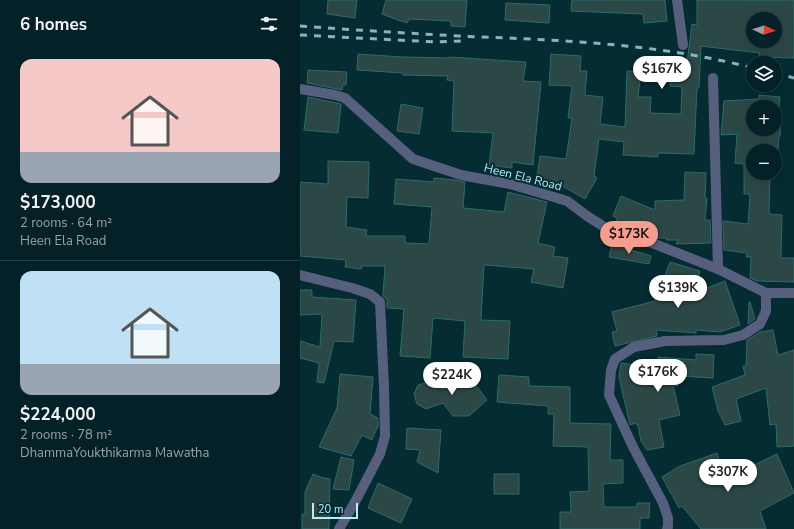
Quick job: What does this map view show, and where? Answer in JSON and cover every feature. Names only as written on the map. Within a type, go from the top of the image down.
[{"type":"street","points":[[678,0],[684,45]]},
{"type":"street","points":[[713,78],[718,269]]},
{"type":"street","name":"Heen Ela Road","points":[[300,89],[345,98],[413,159],[461,176],[510,184],[567,201],[606,228],[647,241],[718,269],[766,293],[794,293]]},
{"type":"street","points":[[300,274],[370,294],[380,302],[385,436],[380,454],[339,529]]},
{"type":"street","points":[[667,529],[668,518],[663,503],[633,447],[609,395],[611,370],[615,359],[634,347],[665,341],[724,340],[743,335],[760,324],[766,311],[766,293]]},
{"type":"building","points":[[328,0],[357,0],[355,18],[327,14]]},
{"type":"building","points":[[386,0],[467,0],[465,27],[451,26],[451,21],[409,19],[407,23],[395,19],[382,14]]},
{"type":"building","points":[[572,0],[665,0],[667,21],[644,23],[643,14],[571,11]]},
{"type":"building","points":[[697,0],[794,0],[794,58],[782,58],[782,56],[759,56],[759,53],[701,46],[699,88],[697,88],[694,154],[658,153],[658,157],[623,155],[624,142],[599,139],[594,176],[597,178],[585,199],[552,180],[550,189],[536,185],[540,156],[566,159],[572,118],[568,118],[572,86],[549,85],[551,54],[581,56],[580,71],[587,71],[585,95],[603,97],[600,124],[625,127],[627,71],[641,72],[638,97],[651,97],[650,113],[681,114],[682,87],[670,86],[672,62],[687,63],[692,24],[697,25]]},
{"type":"building","points":[[506,3],[550,5],[549,23],[505,20]]},
{"type":"building","points":[[358,54],[403,57],[449,57],[526,62],[523,81],[541,82],[533,165],[512,162],[512,168],[489,165],[493,133],[452,131],[454,81],[447,80],[448,76],[403,75],[403,73],[357,70]]},
{"type":"building","points":[[308,70],[347,72],[346,85],[343,85],[342,90],[307,83]]},
{"type":"building","points":[[759,95],[780,97],[780,100],[746,100],[746,136],[779,136],[778,144],[746,144],[746,180],[770,180],[769,214],[782,215],[781,258],[794,258],[794,282],[757,281],[750,278],[751,257],[746,257],[747,253],[724,250],[723,221],[748,224],[750,194],[744,194],[744,164],[735,163],[737,134],[721,135],[724,101],[759,99]]},
{"type":"building","points":[[308,97],[341,104],[338,133],[304,130]]},
{"type":"building","points":[[401,104],[423,108],[419,134],[397,131]]},
{"type":"building","points":[[328,161],[369,162],[368,198],[347,197],[346,227],[367,230],[366,236],[405,236],[405,243],[429,244],[432,207],[394,204],[396,179],[434,182],[434,178],[465,182],[463,208],[504,212],[508,192],[547,202],[538,243],[555,247],[553,256],[568,258],[563,288],[531,282],[534,269],[484,265],[481,320],[510,321],[508,359],[463,357],[465,321],[433,318],[430,358],[400,356],[404,309],[387,308],[387,299],[383,296],[385,266],[362,266],[361,269],[345,267],[346,260],[300,256],[300,182],[328,184]]},
{"type":"building","points":[[685,172],[706,173],[705,198],[707,198],[705,220],[710,220],[711,243],[676,244],[678,240],[656,238],[616,224],[617,218],[613,216],[621,196],[655,210],[655,201],[684,200]]},
{"type":"building","points":[[613,237],[634,244],[612,244]]},
{"type":"building","points":[[612,244],[651,256],[649,264],[609,257]]},
{"type":"building","points":[[670,262],[700,271],[694,293],[725,281],[740,325],[720,332],[696,330],[696,333],[656,330],[657,336],[615,346],[612,332],[617,331],[612,312],[655,301]]},
{"type":"building","points":[[300,290],[312,290],[312,297],[356,300],[353,342],[334,341],[324,383],[317,382],[319,363],[300,358],[300,341],[320,347],[322,314],[300,315]]},
{"type":"building","points":[[749,302],[755,319],[748,324]]},
{"type":"building","points":[[773,330],[778,355],[794,350],[794,446],[777,447],[776,424],[770,425],[766,388],[736,399],[741,421],[725,425],[718,411],[712,387],[745,375],[743,366],[746,366],[747,340],[760,332]]},
{"type":"building","points":[[696,354],[714,355],[713,378],[678,376],[678,386],[673,385],[680,415],[659,420],[664,447],[647,450],[641,441],[638,425],[636,423],[630,425],[619,377],[621,363],[658,368],[658,357],[696,360]]},
{"type":"building","points":[[466,372],[487,400],[469,416],[453,416],[443,403],[426,409],[417,404],[414,394],[418,385],[428,382],[444,389]]},
{"type":"building","points":[[340,374],[373,377],[370,414],[378,418],[378,426],[372,440],[362,435],[351,456],[319,447],[337,408]]},
{"type":"building","points":[[499,375],[529,377],[529,386],[570,387],[570,423],[611,424],[610,460],[623,460],[623,483],[603,484],[604,507],[637,507],[637,503],[650,503],[649,518],[640,518],[640,529],[560,529],[560,512],[571,512],[570,492],[589,491],[588,447],[553,446],[554,414],[548,414],[548,406],[497,402]]},
{"type":"building","points":[[407,428],[441,430],[438,473],[417,462],[420,450],[406,449]]},
{"type":"building","points":[[717,453],[727,483],[750,473],[748,468],[777,454],[794,493],[760,511],[766,529],[701,529],[682,506],[679,508],[662,477],[680,466]]},
{"type":"building","points":[[341,457],[354,460],[349,490],[333,489]]},
{"type":"building","points":[[313,474],[330,479],[329,529],[302,529],[302,514],[305,514],[305,492]]},
{"type":"building","points":[[494,474],[519,474],[519,494],[494,494]]},
{"type":"building","points":[[378,483],[412,499],[401,523],[368,508]]},
{"type":"railway","points":[[300,26],[607,44],[680,53],[746,66]]},
{"type":"railway","points":[[300,35],[436,42],[462,41]]},
{"type":"railway","points":[[782,75],[794,78]]}]
